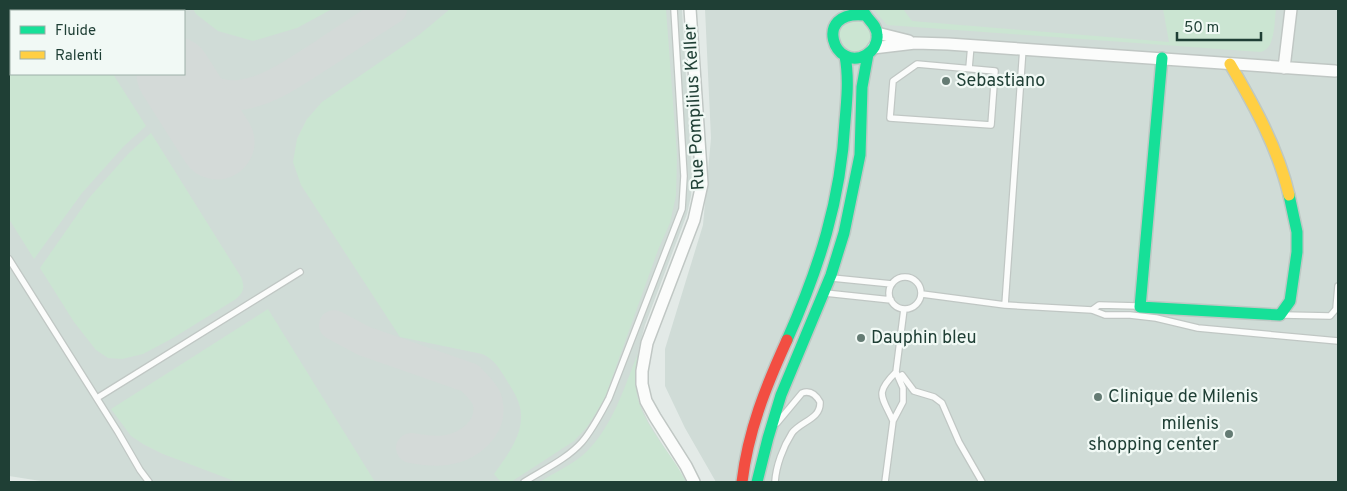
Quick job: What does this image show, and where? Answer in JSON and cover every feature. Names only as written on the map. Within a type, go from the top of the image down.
[{"type":"main road","points":[[742,482],[743,465],[750,434],[767,387],[814,276],[830,230],[840,186],[845,142],[848,72],[845,56],[833,41],[833,29],[841,13],[864,12],[873,22],[877,38],[863,72],[862,143],[844,235],[825,293],[782,394],[767,437],[757,482]]},
{"type":"main road","points":[[845,56],[857,58],[871,51]]},
{"type":"main road","points":[[1162,58],[1140,306],[1280,315],[1290,300],[1297,233],[1284,173],[1273,145],[1230,64]]},
{"type":"street","name":"Rue Pompilius Keller","points":[[690,9],[702,184],[694,220],[647,342],[642,371],[642,384],[646,401],[655,418],[694,482]]},
{"type":"street","points":[[1284,68],[1291,9]]},
{"type":"street","points":[[877,33],[915,43]]},
{"type":"street","points":[[871,51],[915,43],[971,45],[1284,68],[1337,70]]},
{"type":"lane","points":[[524,482],[572,451],[590,431],[600,414],[609,398],[682,209],[684,176],[674,9]]},
{"type":"lane","points":[[969,68],[971,45]]},
{"type":"lane","points":[[1005,305],[1022,48]]},
{"type":"lane","points":[[917,64],[969,68],[995,71],[991,125],[890,118],[893,81],[917,64]]},
{"type":"lane","points":[[9,258],[149,482]]},
{"type":"lane","points":[[97,398],[300,272]]},
{"type":"lane","points":[[814,276],[892,284]]},
{"type":"lane","points":[[908,276],[918,283],[922,294],[916,305],[904,309],[894,304],[890,295],[892,284],[896,279],[908,276]]},
{"type":"lane","points":[[1280,315],[1330,316],[1336,309],[1338,286]]},
{"type":"lane","points":[[808,291],[891,300]]},
{"type":"lane","points":[[922,294],[1005,305],[1092,310],[1104,315],[1156,318],[1198,328],[1338,341]]},
{"type":"lane","points":[[1092,310],[1099,305],[1140,306]]},
{"type":"lane","points":[[885,482],[893,421],[903,402],[903,388],[897,368],[904,309]]},
{"type":"lane","points":[[893,421],[883,403],[882,389],[897,368]]},
{"type":"lane","points":[[897,368],[914,391],[934,397],[942,403],[959,442],[982,482]]},
{"type":"lane","points":[[767,437],[802,393],[812,393],[817,397],[820,402],[819,411],[792,433],[778,463],[775,482]]},
{"type":"shaded area","points":[[9,9],[682,9],[692,179],[691,196],[687,214],[645,325],[639,347],[636,382],[638,400],[649,423],[686,482],[47,482],[9,476]]},
{"type":"shaded area","points":[[705,9],[1338,9],[1338,482],[716,482],[685,428],[665,386],[665,349],[703,225],[711,138]]},
{"type":"green space","points":[[9,9],[72,9],[10,10],[10,75],[114,75],[146,126],[124,146],[82,193],[34,259],[9,219]]},
{"type":"green space","points":[[193,9],[332,9],[297,28],[253,41],[218,31],[196,14]]},
{"type":"green space","points":[[450,9],[666,9],[677,156],[676,196],[670,223],[658,250],[604,400],[587,427],[574,441],[511,482],[500,481],[494,474],[516,439],[521,423],[521,410],[513,391],[501,371],[493,361],[482,354],[400,337],[301,185],[293,162],[297,139],[307,119],[322,102],[419,35]]},
{"type":"green space","points":[[873,9],[903,9],[912,21],[1169,42],[1163,9],[1276,9],[1272,41],[1265,50],[1260,52],[887,25]]},
{"type":"green space","points":[[843,21],[865,21],[873,36],[864,51],[846,51],[837,31]]},
{"type":"green space","points":[[151,133],[241,277],[243,289],[236,299],[143,354],[122,359],[108,358],[96,350],[74,322],[40,268],[89,198],[129,153]]},
{"type":"green space","points":[[268,309],[375,482],[237,482],[163,454],[143,444],[131,436],[111,409]]},
{"type":"green space","points":[[638,353],[636,387],[642,410],[653,432],[686,482],[540,482],[578,459],[593,445],[616,407]]},
{"type":"taxiway","points":[[182,75],[201,87],[216,93],[232,95],[251,93],[274,84],[295,72],[392,9]]},
{"type":"taxiway","points":[[334,325],[364,341],[470,378],[483,393],[488,404],[486,421],[482,429],[470,441],[442,451],[411,448]]},
{"type":"runway","points":[[175,75],[217,142]]},
{"type":"traffic: fast","points":[[863,9],[876,31],[876,44],[866,55],[855,58],[845,56],[838,49],[834,40],[833,30],[838,22],[848,16],[864,15]]},
{"type":"traffic: fast","points":[[757,482],[781,395],[831,275],[844,233],[860,155],[862,87],[868,54]]},
{"type":"traffic: fast","points":[[787,340],[818,260],[839,178],[846,105],[847,80],[845,56]]},
{"type":"traffic: fast","points":[[1162,58],[1140,307],[1280,315],[1290,301],[1297,252],[1297,232],[1289,195]]},
{"type":"traffic: slow","points":[[1230,64],[1272,144],[1279,160],[1289,195]]},
{"type":"traffic: jam","points":[[742,482],[753,427],[772,374],[787,340]]},
{"type":"place","name":"Sebastiano","points":[[946,81]]},
{"type":"place","name":"Dauphin bleu","points":[[861,338]]},
{"type":"place","name":"Clinique de Milenis","points":[[1098,397]]},
{"type":"place","name":"milenis shopping center","points":[[1229,434]]}]
